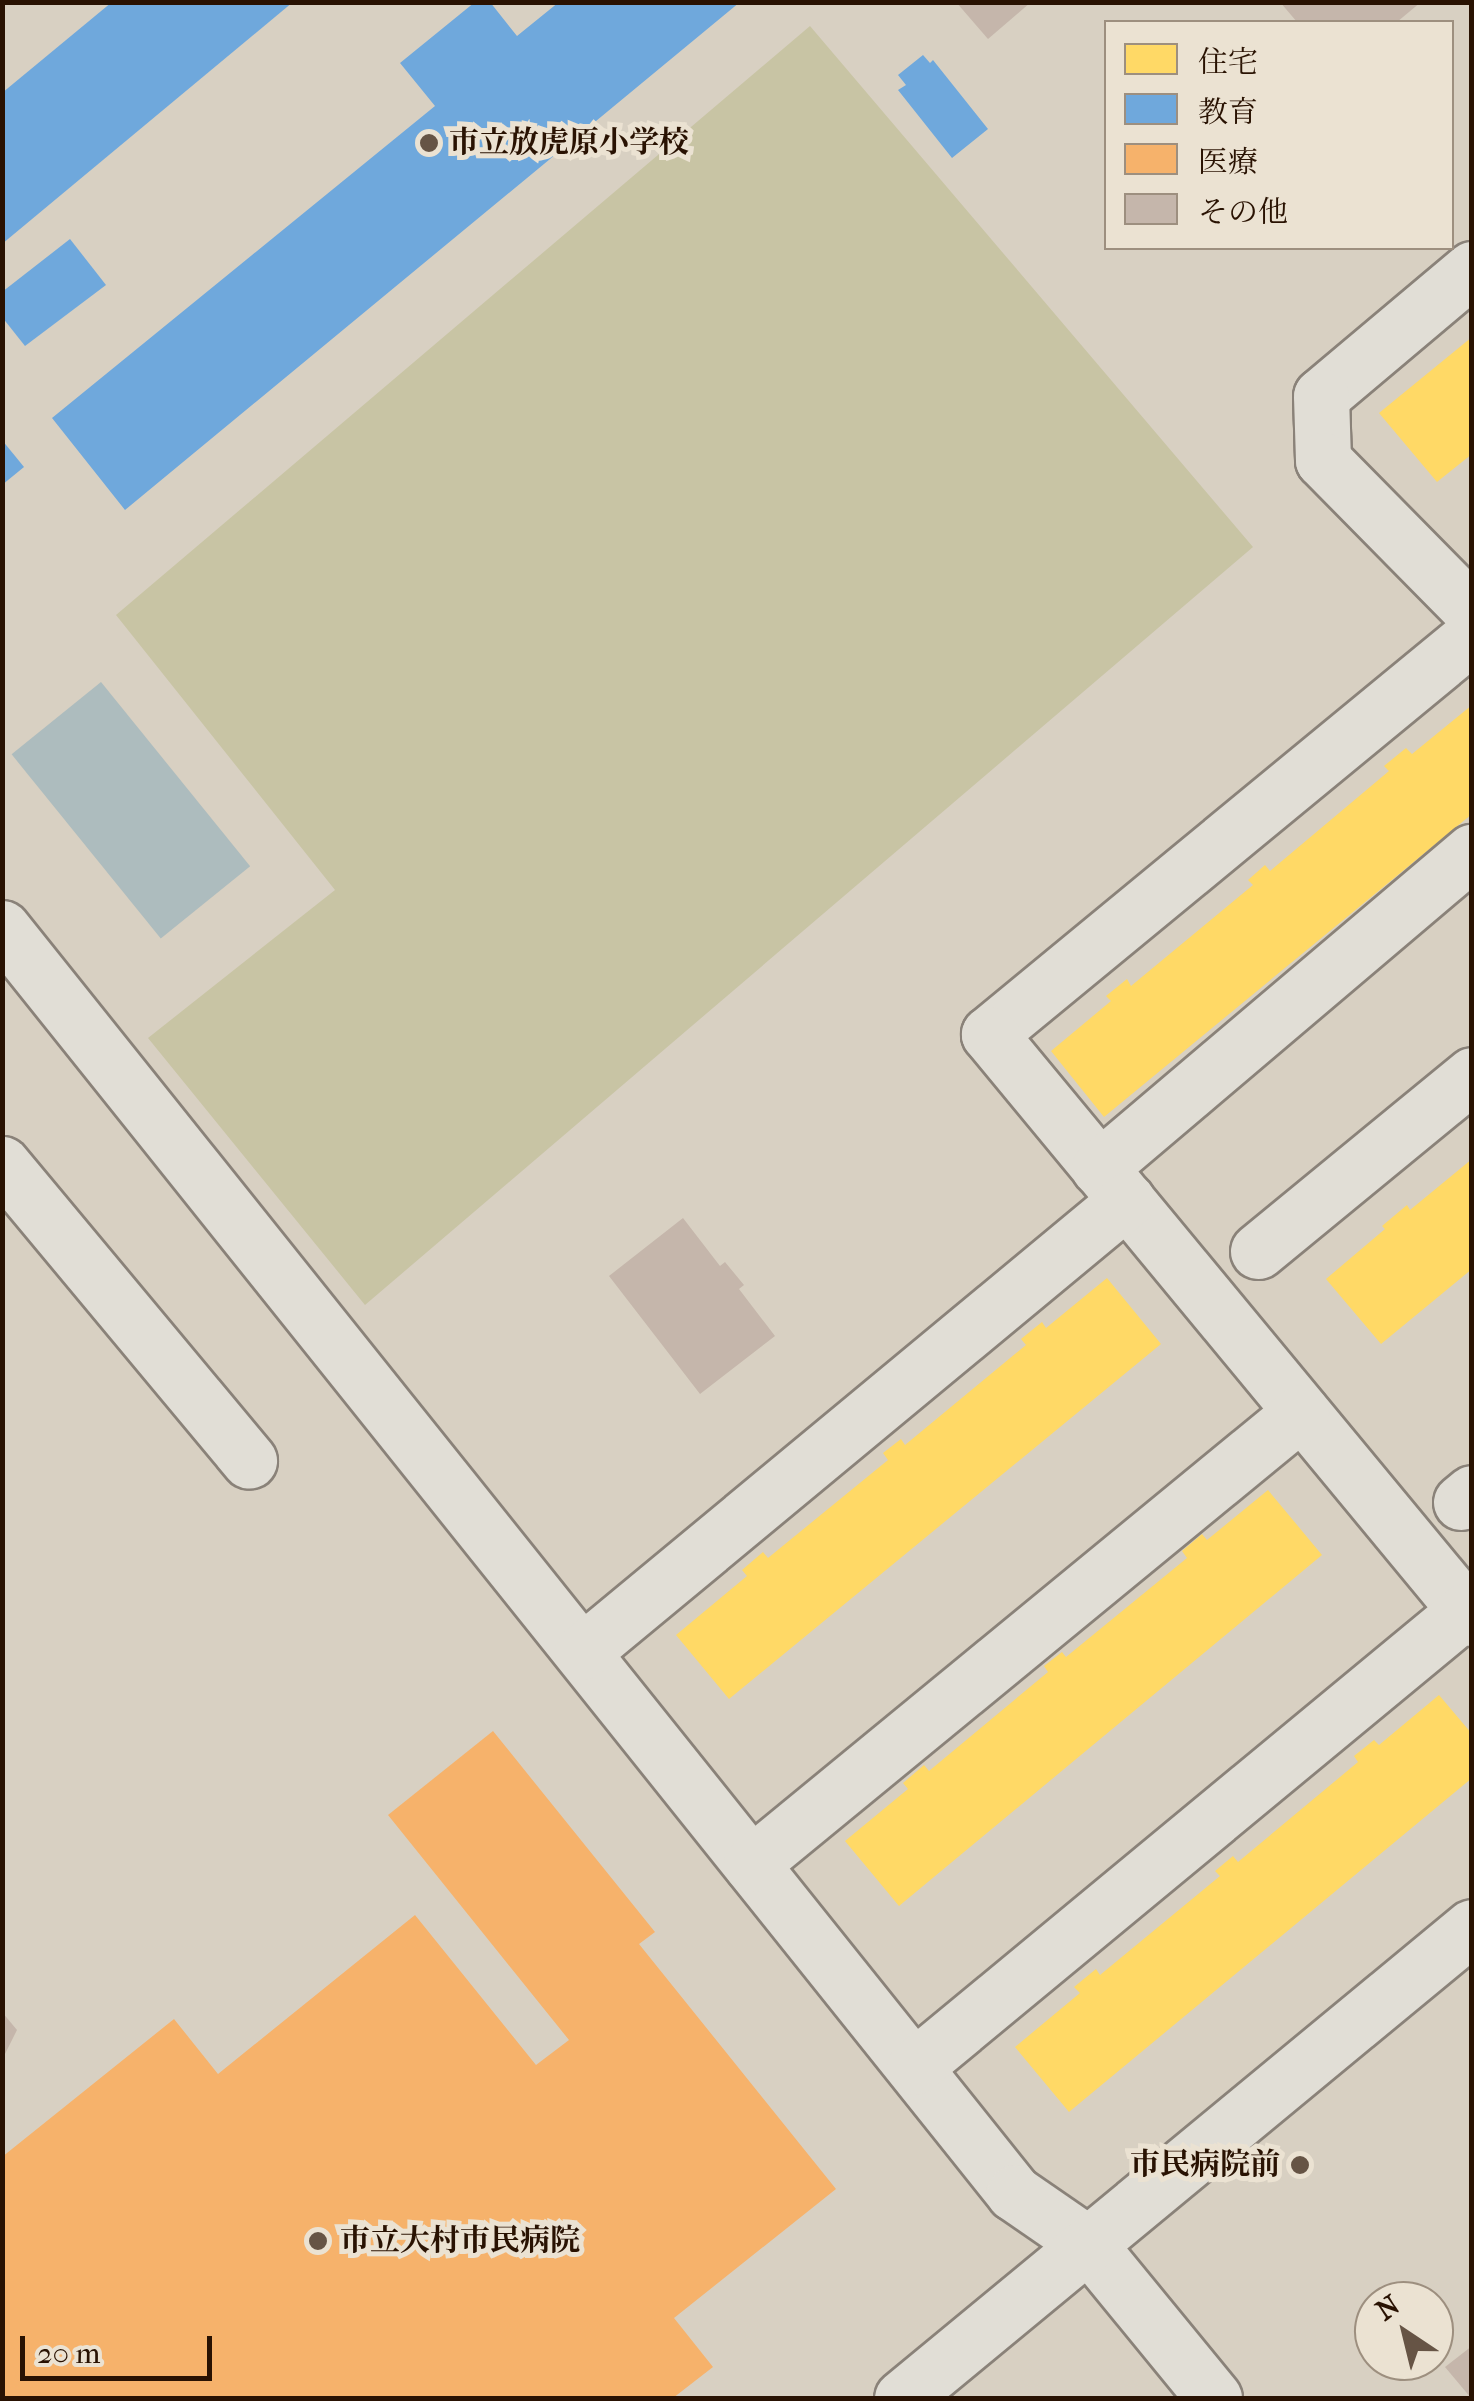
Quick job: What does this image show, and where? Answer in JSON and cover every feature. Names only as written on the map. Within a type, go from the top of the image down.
[{"type":"street","points":[[914,2067],[1468,1614],[990,1034],[1468,608],[1322,460],[1322,396],[1472,269]]},
{"type":"street","points":[[582,1652],[1113,1184],[1472,852]]},
{"type":"street","points":[[2,928],[1014,2193],[1088,2244],[1214,2398]]},
{"type":"street","points":[[1258,1251],[1472,1075]]},
{"type":"street","points":[[2,1164],[250,1460]]},
{"type":"street","points":[[751,1864],[1301,1412]]},
{"type":"street","points":[[902,2398],[1472,1927]]},
{"type":"shaded area","points":[[810,26],[1253,547],[365,1305],[148,1038],[335,890],[116,615]]},
{"type":"shaded area","points":[[101,682],[250,866],[161,939],[12,754]]},
{"type":"building: 住宅","points":[[1472,337],[1472,454],[1437,482],[1379,413]]},
{"type":"building: 住宅","points":[[1472,705],[1472,814],[1104,1117],[1051,1051],[1111,1001],[1106,996],[1127,979],[1131,986],[1253,885],[1248,880],[1265,865],[1270,871],[1389,771],[1384,766],[1406,748],[1412,754]]},
{"type":"building: 住宅","points":[[1472,1159],[1472,1269],[1381,1344],[1326,1279],[1407,1205],[1410,1210]]},
{"type":"building: 住宅","points":[[1107,1278],[1161,1344],[729,1699],[676,1635],[747,1576],[742,1570],[763,1552],[768,1558],[888,1460],[883,1453],[901,1439],[905,1445],[1026,1345],[1021,1339],[1042,1322],[1046,1328]]},
{"type":"building: 住宅","points":[[1268,1490],[1322,1555],[899,1906],[845,1841],[908,1789],[903,1783],[924,1765],[929,1771],[1048,1672],[1044,1666],[1062,1652],[1066,1657],[1187,1558],[1182,1551],[1202,1534],[1207,1540]]},
{"type":"building: 住宅","points":[[1439,1695],[1472,1734],[1472,1778],[1069,2112],[1015,2047],[1080,1993],[1074,1987],[1096,1969],[1100,1975],[1220,1876],[1215,1871],[1233,1856],[1238,1862],[1358,1762],[1354,1756],[1374,1740],[1379,1745]]},
{"type":"building: 教育","points":[[112,2],[293,2],[2,244],[2,93]]},
{"type":"building: 教育","points":[[475,2],[490,2],[517,36],[559,2],[740,2],[125,510],[52,418],[435,106],[400,63]]},
{"type":"building: 教育","points":[[923,55],[930,63],[933,60],[988,129],[952,158],[898,90],[906,85],[898,75]]},
{"type":"building: 教育","points":[[70,239],[106,285],[25,346],[2,317],[2,292]]},
{"type":"building: 教育","points":[[2,440],[24,467],[2,485]]},
{"type":"building: 医療","points":[[493,1731],[655,1932],[639,1944],[836,2189],[674,2318],[713,2367],[673,2398],[2,2398],[2,2157],[174,2019],[218,2074],[415,1915],[536,2065],[569,2040],[388,1815]]},
{"type":"building: その他","points":[[956,2],[1031,2],[988,39]]},
{"type":"building: その他","points":[[1280,2],[1421,2],[1399,20],[1295,20]]},
{"type":"building: その他","points":[[683,1218],[720,1266],[725,1262],[744,1285],[739,1289],[775,1336],[700,1394],[609,1276]]},
{"type":"building: その他","points":[[2,2012],[17,2030],[2,2060]]},
{"type":"building: その他","points":[[1472,2346],[1472,2398],[1454,2378],[1454,2360]]},
{"type":"place","name":"市立放虎原小学校","points":[[429,143]]},
{"type":"place","name":"市民病院前","points":[[1300,2165]]},
{"type":"place","name":"市立大村市民病院","points":[[318,2241]]}]
